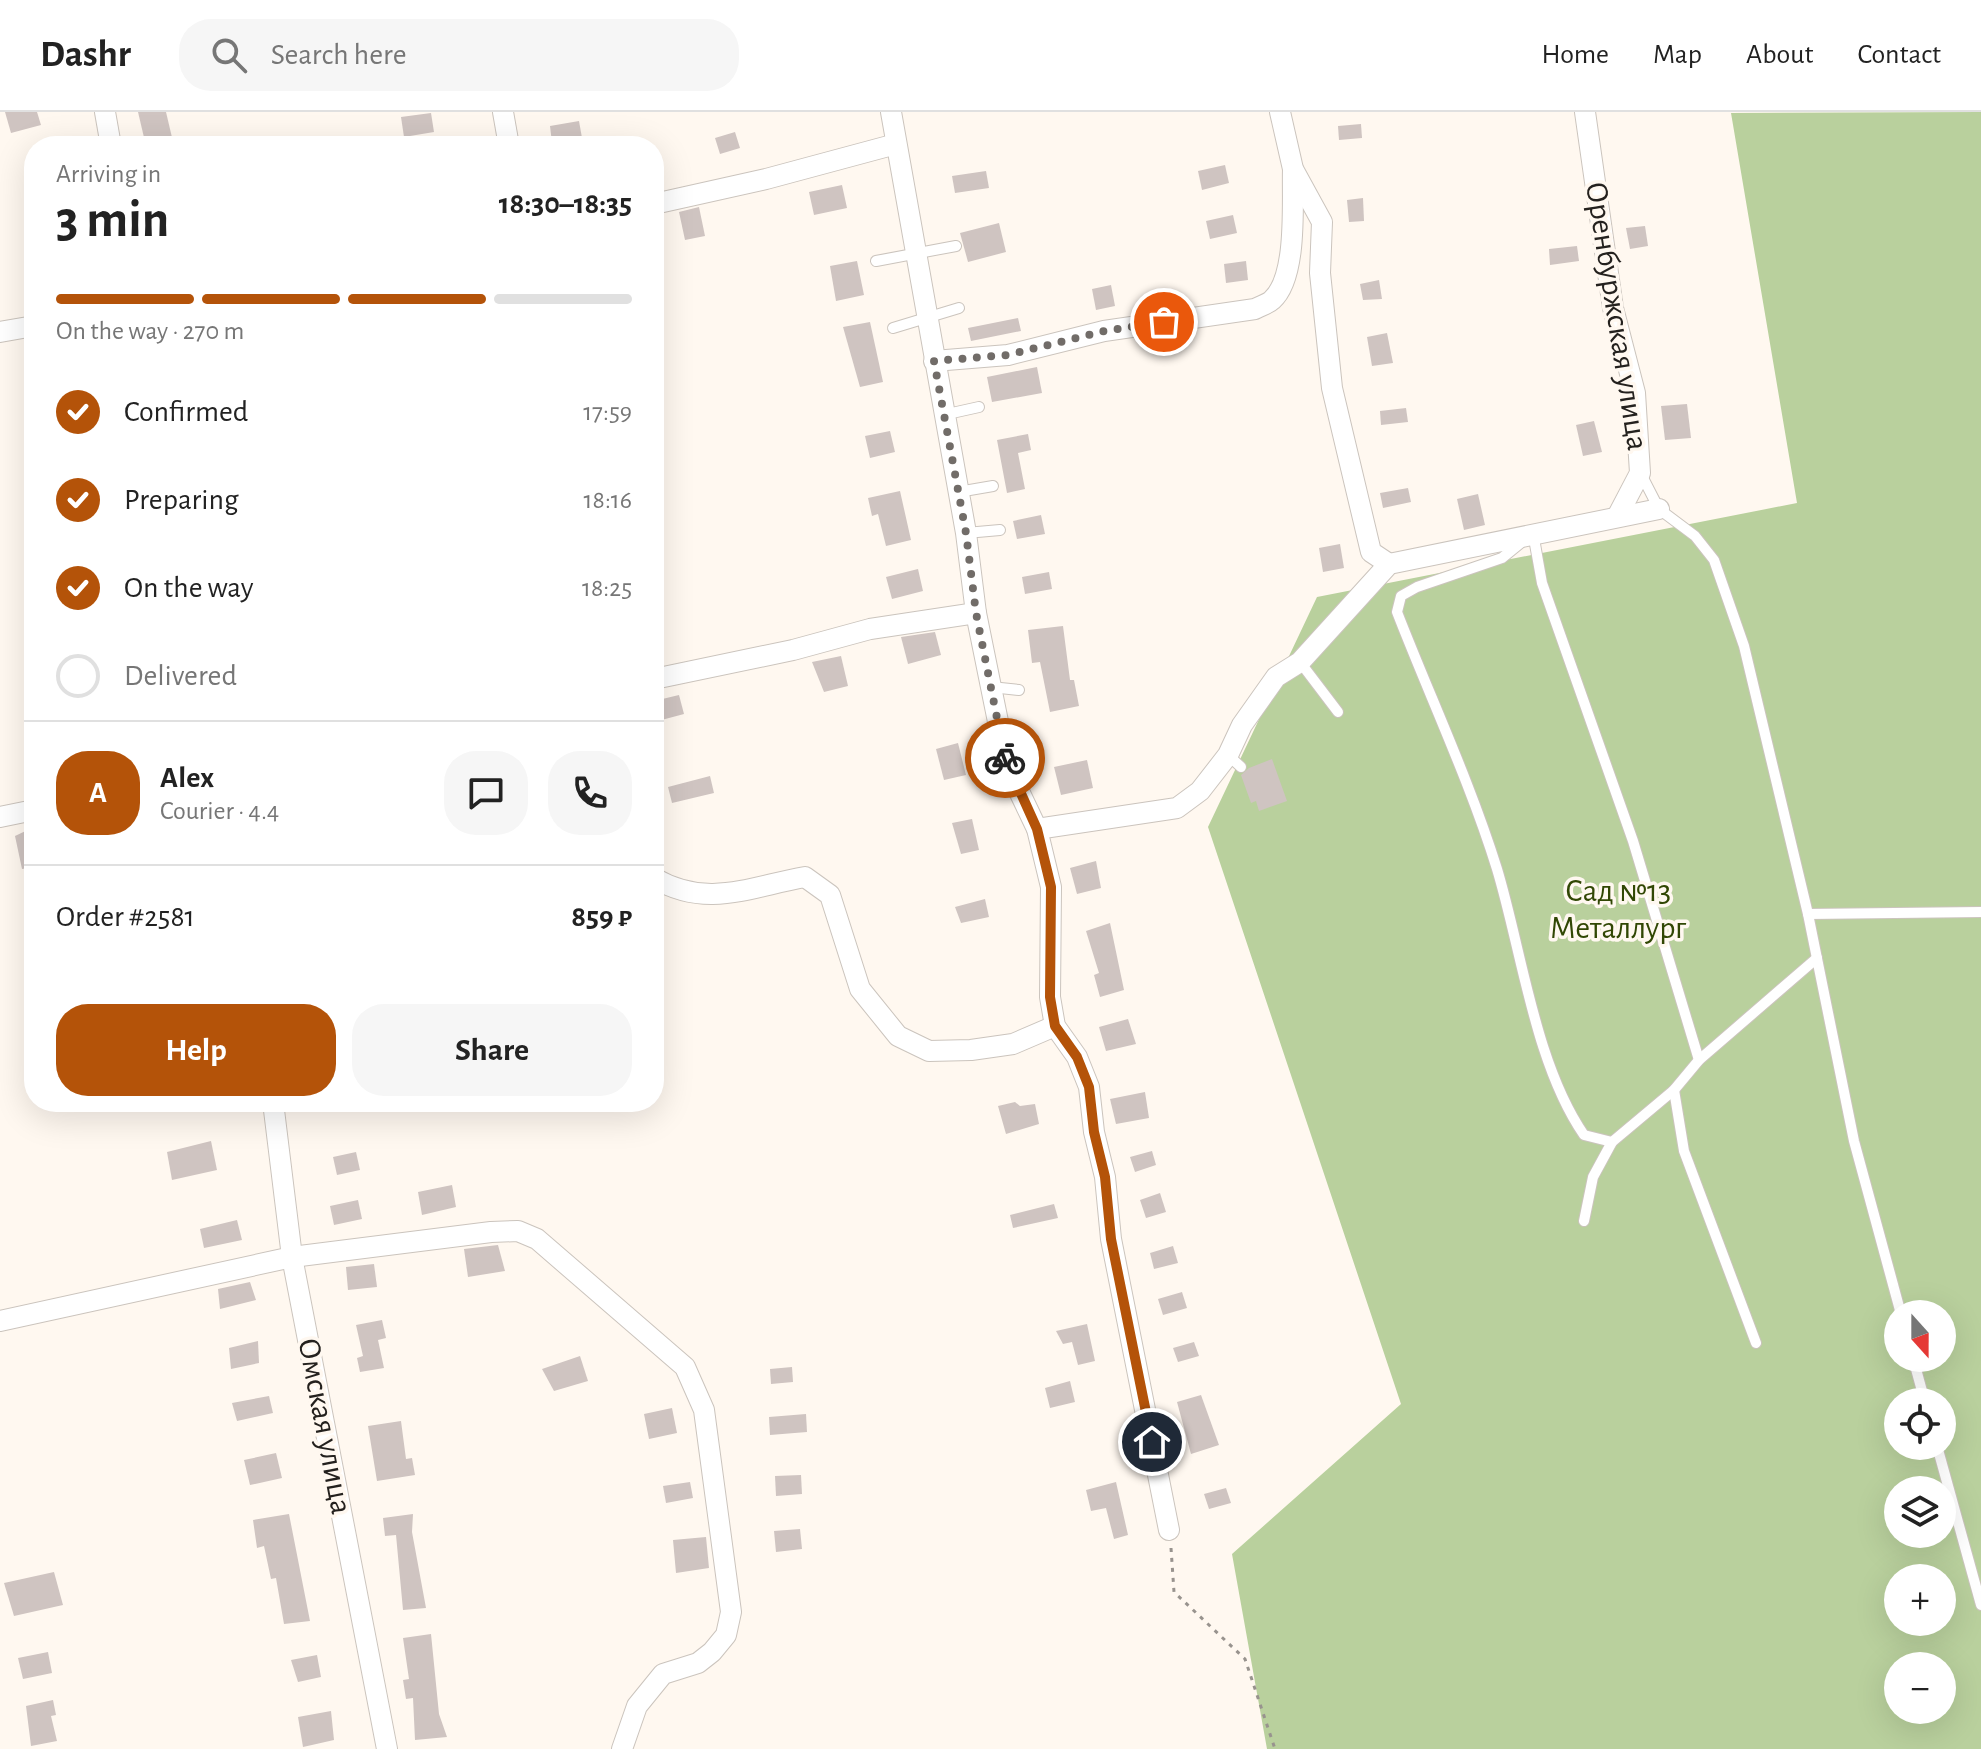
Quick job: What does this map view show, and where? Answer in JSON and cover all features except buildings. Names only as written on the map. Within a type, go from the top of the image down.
[{"type":"street","points":[[105,112],[109,136]]},
{"type":"street","points":[[503,112],[507,136]]},
{"type":"street","points":[[891,112],[966,533],[976,613],[1007,766],[1037,829],[1051,887],[1050,997],[1055,1026],[1077,1057],[1089,1087],[1094,1132],[1105,1177],[1111,1239],[1169,1530]]},
{"type":"street","points":[[934,361],[1008,355],[1104,331],[1255,309],[1272,300],[1283,285],[1291,245],[1293,169],[1280,112]]},
{"type":"street","name":"Оренбуржская улица","points":[[1585,112],[1613,308],[1635,393],[1640,473],[1618,515]]},
{"type":"street","points":[[664,202],[766,179],[896,144]]},
{"type":"street","points":[[1293,169],[1322,222],[1320,273],[1332,388],[1371,552],[1389,564]]},
{"type":"street","points":[[0,332],[24,328]]},
{"type":"street","points":[[1037,829],[1177,808],[1200,791],[1235,761],[1242,725],[1276,677],[1300,662],[1389,564],[1659,509]]},
{"type":"street","points":[[664,677],[793,650],[870,629],[976,613]]},
{"type":"street","points":[[0,817],[24,812]]},
{"type":"street","points":[[664,884],[675,890],[709,897],[805,877],[830,895],[860,989],[898,1036],[929,1051],[971,1050],[1013,1044],[1055,1026]]},
{"type":"street","name":"Омская улица","points":[[274,1112],[292,1257],[387,1749]]},
{"type":"street","points":[[0,1321],[292,1257],[518,1231],[537,1239],[685,1367],[704,1410],[731,1612],[726,1635],[698,1663],[663,1674],[637,1706],[622,1749]]},
{"type":"lane","points":[[876,261],[956,246]]},
{"type":"lane","points":[[893,328],[959,308]]},
{"type":"lane","points":[[943,415],[979,407]]},
{"type":"lane","points":[[1640,473],[1659,509],[1695,536],[1714,560],[1744,646],[1808,914],[1854,1141],[1897,1300]]},
{"type":"lane","points":[[958,492],[993,486]]},
{"type":"lane","points":[[966,533],[1000,530]]},
{"type":"lane","points":[[1612,1142],[1584,1135],[1568,1112],[1549,1060],[1496,867],[1397,612],[1401,596],[1417,587],[1502,558],[1533,533],[1542,583],[1633,841],[1699,1060]]},
{"type":"lane","points":[[1300,662],[1338,712]]},
{"type":"lane","points":[[991,687],[1019,690]]},
{"type":"lane","points":[[1808,914],[1981,912]]},
{"type":"lane","points":[[1584,1221],[1593,1177],[1612,1142],[1674,1090],[1699,1060],[1817,958]]},
{"type":"lane","points":[[1674,1090],[1684,1151],[1756,1343]]},
{"type":"lane","points":[[1941,1460],[1981,1605]]},
{"type":"path","points":[[1169,1530],[1174,1592],[1245,1659],[1275,1749]]},
{"type":"green space","name":"Сад №13 Металлург","points":[[1981,112],[1981,1749],[1267,1749],[1232,1554],[1401,1404],[1208,827],[1317,597],[1797,503],[1731,113]]},
{"type":"way so far","points":[[1005,758],[976,613],[966,533],[934,361],[1008,355],[1104,331],[1164,322]]},
{"type":"route","points":[[1005,758],[1037,829],[1051,887],[1053,949],[1050,997],[1055,1026],[1077,1057],[1089,1087],[1094,1132],[1105,1177],[1111,1239],[1152,1442]]}]
